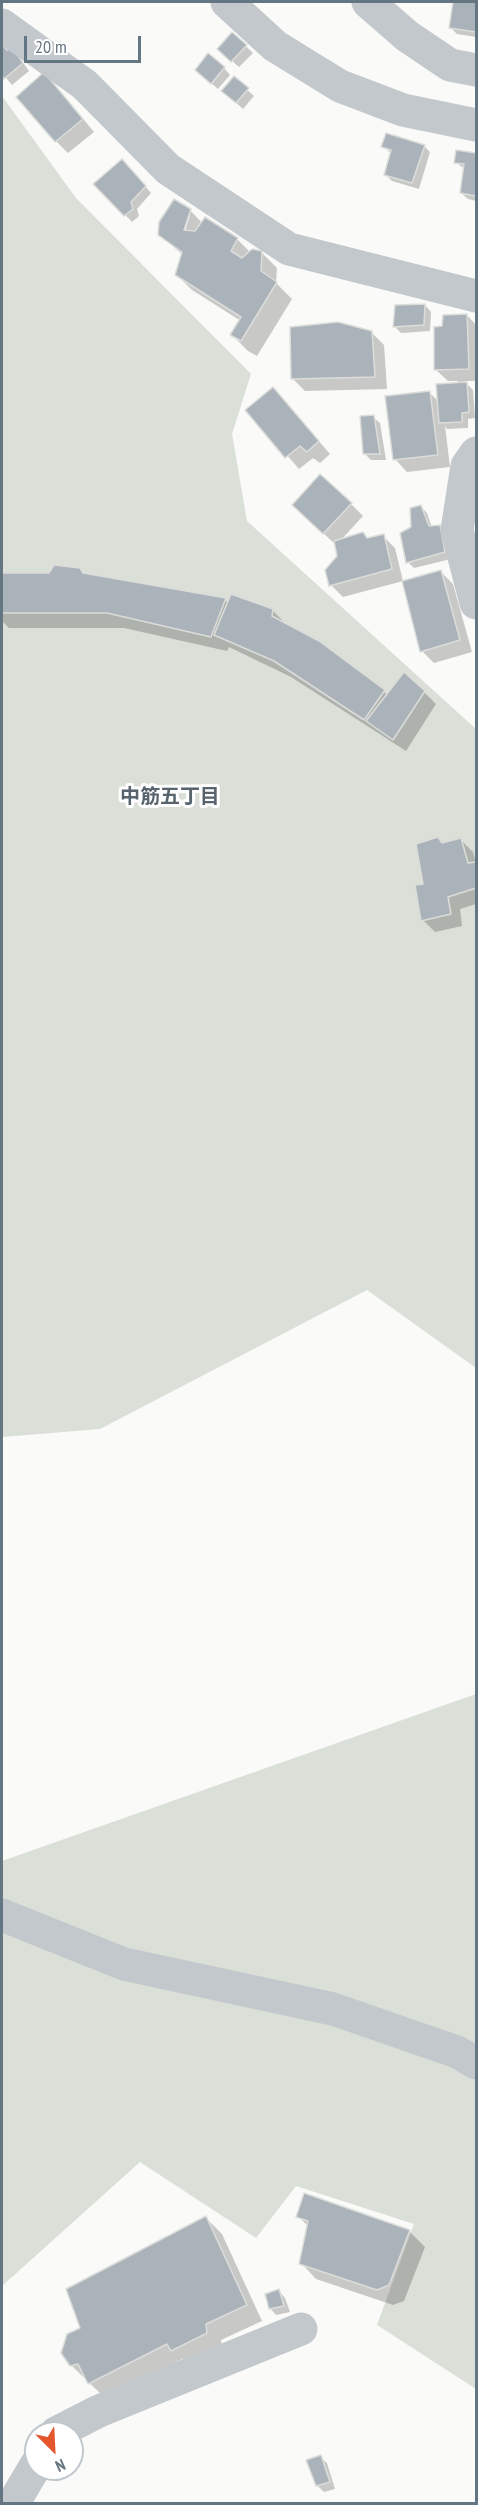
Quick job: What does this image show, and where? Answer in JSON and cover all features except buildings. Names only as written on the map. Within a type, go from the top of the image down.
[{"type":"street","points":[[227,2],[275,46],[340,86],[403,110],[477,125]]},
{"type":"street","points":[[381,7],[407,36],[450,65],[477,70]]},
{"type":"street","points":[[2,25],[85,86],[168,169],[289,249],[477,296]]},
{"type":"street","points":[[477,453],[467,466],[457,530],[477,603]]},
{"type":"street","points":[[2,1915],[124,1964],[333,2009],[457,2052],[477,2063]]},
{"type":"street","points":[[79,2421],[301,2329]]},
{"type":"street","points":[[13,2504],[27,2481]]},
{"type":"shaded area","points":[[2,96],[76,198],[251,374],[232,434],[247,521],[476,729],[476,1368],[367,1290],[100,1429],[2,1437]]},
{"type":"shaded area","points":[[476,1694],[476,2389],[377,2325],[414,2224],[296,2186],[256,2238],[140,2162],[2,2286],[2,1861]]},
{"type":"district","name":"中筋五丁目","points":[[170,797]]}]
